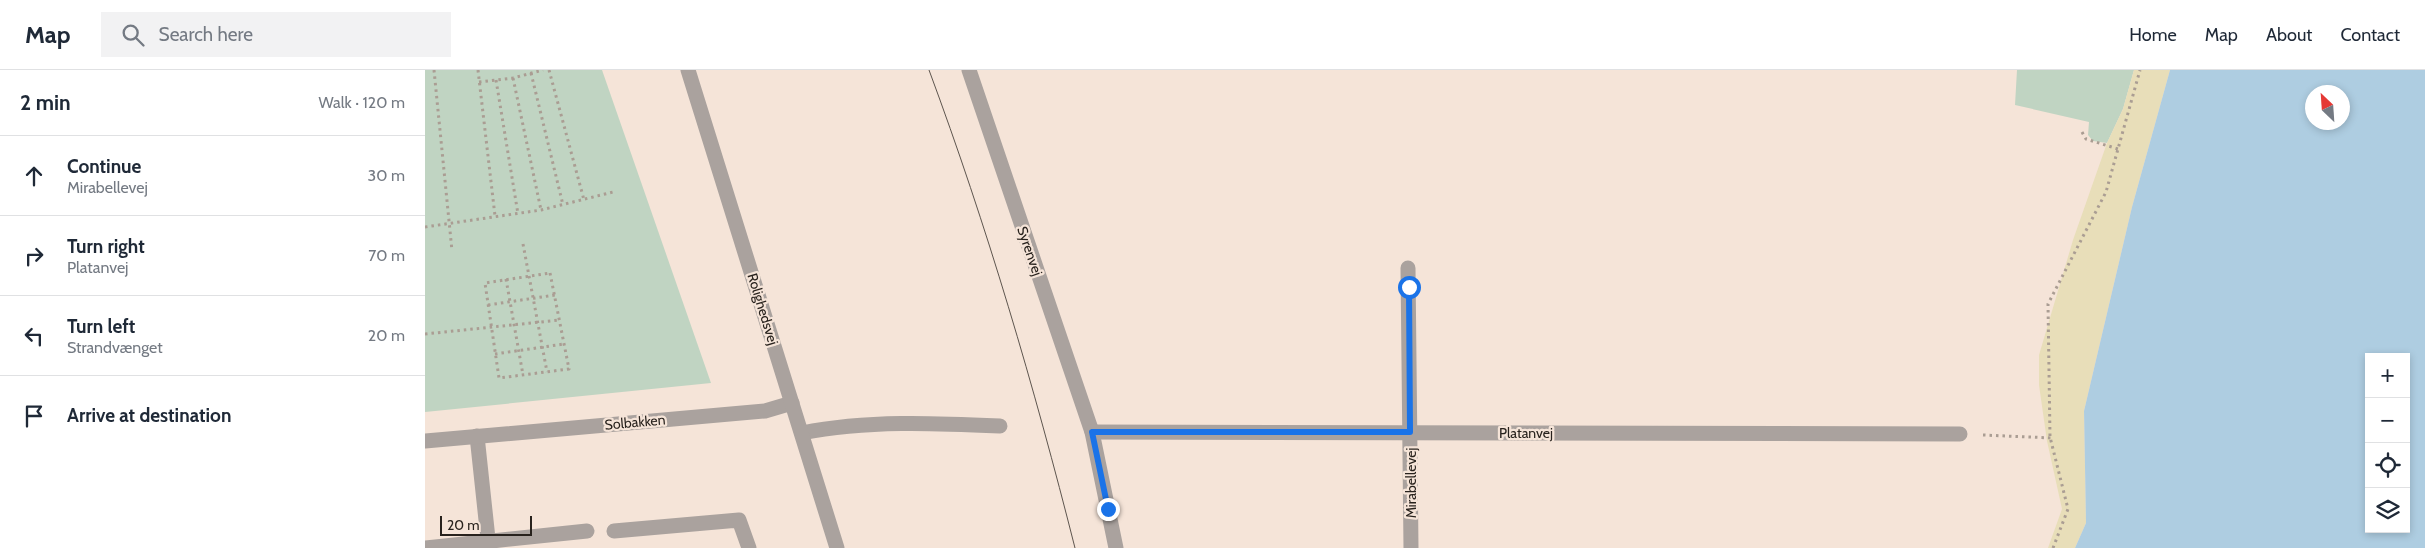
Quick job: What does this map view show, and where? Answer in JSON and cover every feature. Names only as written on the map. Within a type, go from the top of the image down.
[{"type":"street","name":"Rolighedsvej","points":[[688,70],[837,548]]},
{"type":"street","name":"Syrenvej","points":[[969,70],[1092,432],[1116,548]]},
{"type":"street","name":"Mirabellevej","points":[[1408,268],[1411,548]]},
{"type":"street","name":"Solbakken","points":[[425,442],[765,411],[792,403]]},
{"type":"street","points":[[802,433],[840,426],[955,424],[1000,426]]},
{"type":"street","name":"Platanvej","points":[[1092,432],[1960,434]]},
{"type":"street","points":[[477,436],[488,545]]},
{"type":"street","points":[[614,531],[739,520],[749,548]]},
{"type":"street","points":[[425,548],[488,545],[587,531]]},
{"type":"path","points":[[434,70],[451,222],[452,251]]},
{"type":"path","points":[[478,70],[495,216]]},
{"type":"path","points":[[479,82],[513,78],[543,70]]},
{"type":"path","points":[[549,70],[584,200]]},
{"type":"path","points":[[2053,548],[2068,509],[2051,438],[2048,304],[2106,192],[2139,70]]},
{"type":"path","points":[[531,73],[563,205]]},
{"type":"path","points":[[513,78],[541,210]]},
{"type":"path","points":[[495,80],[518,214]]},
{"type":"path","points":[[2082,132],[2086,139],[2118,149]]},
{"type":"path","points":[[425,227],[541,210],[613,192]]},
{"type":"path","points":[[523,244],[547,372]]},
{"type":"path","points":[[550,273],[569,369],[499,378],[485,283],[506,279],[550,273]]},
{"type":"path","points":[[506,279],[523,375]]},
{"type":"path","points":[[488,305],[555,295]]},
{"type":"path","points":[[425,334],[560,320]]},
{"type":"path","points":[[495,354],[564,344]]},
{"type":"path","points":[[1960,434],[2051,438]]},
{"type":"green space","points":[[425,70],[602,70],[711,383],[425,412]]},
{"type":"green space","points":[[2017,70],[2134,70],[2123,109],[2107,143],[2093,141],[2088,135],[2089,122],[2015,105]]},
{"type":"sand","points":[[2134,70],[2170,70],[2132,207],[2084,411],[2086,523],[2075,548],[2048,548],[2062,509],[2047,441],[2039,385],[2039,355],[2073,240],[2107,143],[2123,109]]},
{"type":"water","points":[[2170,70],[2425,70],[2425,548],[2075,548],[2086,523],[2084,411],[2132,207]]},
{"type":"tram line","points":[[929,70],[990,247],[1043,427],[1075,548]]},
{"type":"route","points":[[1108,509],[1092,432],[1410,432],[1409,287]]}]
